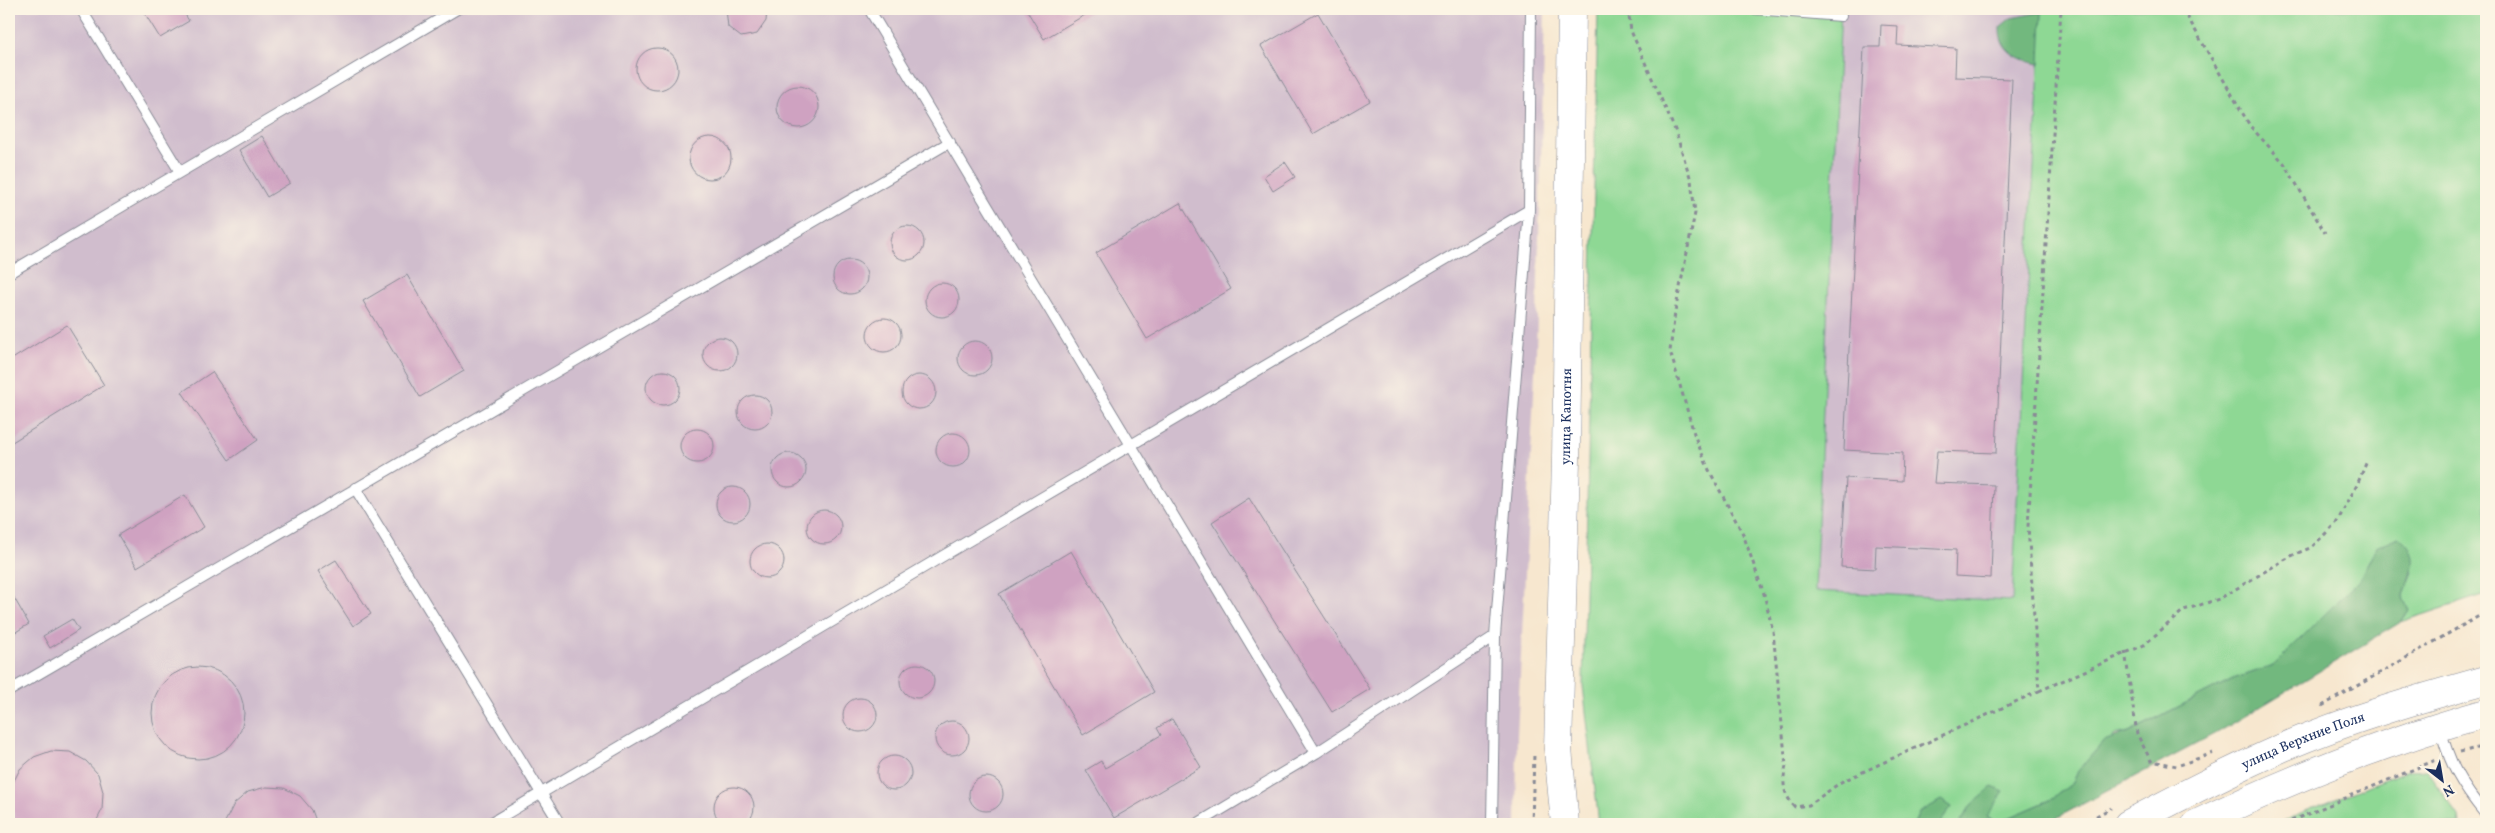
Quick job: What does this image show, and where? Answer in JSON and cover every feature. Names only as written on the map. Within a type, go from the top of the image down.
[{"type":"main road","name":"улица Капотня","points":[[1565,824],[1558,749],[1567,440],[1572,9]]},
{"type":"main road","name":"улица Верхние Поля","points":[[2128,824],[2285,747],[2418,699],[2486,680]]},
{"type":"main road","points":[[2196,824],[2328,766],[2440,726],[2486,713]]},
{"type":"lane","points":[[81,9],[180,172]]},
{"type":"lane","points":[[9,273],[457,9]]},
{"type":"lane","points":[[869,9],[1316,753]]},
{"type":"lane","points":[[1492,824],[1495,636],[1529,210],[1531,9]]},
{"type":"lane","points":[[1754,9],[1840,16]]},
{"type":"lane","points":[[9,691],[950,142]]},
{"type":"lane","points":[[489,824],[1529,210]]},
{"type":"lane","points":[[355,488],[560,824]]},
{"type":"lane","points":[[1197,824],[1316,753],[1495,636]]},
{"type":"lane","points":[[2440,726],[2447,756],[2468,794],[2486,815]]},
{"type":"path","points":[[1628,9],[1631,31],[1675,130],[1691,180],[1695,213],[1675,312],[1670,351],[1695,437],[1709,470],[1743,534],[1764,594],[1773,631],[1778,668],[1786,766],[1782,781],[1787,798],[1795,807],[1809,805],[1841,782],[2125,651],[2144,645],[2184,610],[2219,598],[2291,556],[2312,547],[2337,522],[2357,485],[2367,461]]},
{"type":"path","points":[[2039,691],[2028,526],[2061,9]]},
{"type":"path","points":[[2183,9],[2250,126],[2284,162],[2325,233]]},
{"type":"path","points":[[2316,709],[2486,612]]},
{"type":"path","points":[[2125,651],[2137,734],[2151,761],[2177,766],[2218,752]]},
{"type":"path","points":[[2284,824],[2447,756],[2486,746]]},
{"type":"shaded area","points":[[9,9],[1545,9],[1536,353],[1517,735],[1516,824],[9,824]]},
{"type":"shaded area","points":[[1841,9],[2042,9],[2012,601],[1815,591]]},
{"type":"green space","points":[[1598,9],[1841,9],[1815,591],[2012,601],[2042,9],[2486,9],[2486,594],[2401,622],[2409,610],[2403,598],[2413,572],[2376,547],[2359,580],[2273,666],[2233,679],[2129,732],[2115,735],[2078,771],[2073,783],[2050,800],[1997,823],[1972,804],[1959,824],[1939,824],[1952,807],[1919,813],[1914,824],[1599,824],[1583,686]]},
{"type":"green space","points":[[2042,12],[2040,64],[2024,60],[2011,53],[2003,42],[2000,27],[2011,18]]},
{"type":"green space","points":[[2399,537],[2411,550],[2413,558],[2412,573],[2403,598],[2409,610],[2401,622],[2217,733],[2045,824],[1959,824],[1972,804],[1992,787],[2004,792],[1987,816],[1997,823],[2050,800],[2073,783],[2078,771],[2104,741],[2129,732],[2233,679],[2273,666],[2359,580],[2376,547]]},
{"type":"green space","points":[[2426,769],[2459,817],[2460,824],[2273,824],[2408,770]]},
{"type":"green space","points":[[1941,800],[1952,807],[1939,824],[1914,824],[1919,813]]},
{"type":"building","points":[[142,9],[182,9],[189,21],[160,38]]},
{"type":"building","points":[[726,9],[767,9],[766,21],[757,34],[741,37],[728,27]]},
{"type":"building","points":[[1026,9],[1095,9],[1044,39]]},
{"type":"building","points":[[1318,13],[1370,101],[1313,134],[1261,46]]},
{"type":"building","points":[[1881,25],[1898,26],[1897,45],[1956,48],[1955,77],[2012,79],[1996,453],[1937,451],[1934,483],[1994,485],[1991,578],[1955,576],[1956,550],[1876,546],[1875,569],[1841,567],[1846,478],[1902,481],[1903,453],[1844,450],[1864,47],[1880,47]]},
{"type":"building","points":[[657,48],[672,54],[678,69],[672,84],[657,90],[642,84],[636,69],[642,54]]},
{"type":"building","points":[[798,86],[813,92],[819,107],[813,122],[798,128],[783,122],[777,107],[783,92]]},
{"type":"building","points":[[262,136],[290,183],[267,197],[239,150]]},
{"type":"building","points":[[710,137],[725,143],[731,158],[725,173],[710,179],[695,173],[689,158],[695,143]]},
{"type":"building","points":[[1285,162],[1295,177],[1273,191],[1264,176]]},
{"type":"building","points":[[1180,203],[1231,289],[1147,339],[1096,253]]},
{"type":"building","points":[[907,226],[919,231],[924,243],[919,255],[907,260],[895,255],[890,243],[895,231]]},
{"type":"building","points":[[850,260],[862,265],[867,277],[862,289],[850,294],[838,289],[833,277],[838,265]]},
{"type":"building","points":[[407,275],[464,371],[420,397],[363,301]]},
{"type":"building","points":[[942,283],[954,288],[959,300],[954,312],[942,317],[930,312],[925,300],[930,288]]},
{"type":"building","points":[[884,318],[896,323],[901,335],[896,347],[884,352],[872,347],[867,335],[872,323]]},
{"type":"building","points":[[67,325],[104,385],[9,444],[9,361]]},
{"type":"building","points":[[720,337],[732,342],[737,354],[732,366],[720,371],[708,366],[703,354],[708,342]]},
{"type":"building","points":[[975,341],[987,346],[992,358],[987,370],[975,375],[963,370],[958,358],[963,346]]},
{"type":"building","points":[[663,371],[675,376],[680,388],[675,400],[663,405],[651,400],[646,388],[651,376]]},
{"type":"building","points":[[212,372],[258,440],[229,460],[182,392]]},
{"type":"building","points":[[919,375],[931,380],[936,392],[931,404],[919,409],[907,404],[902,392],[907,380]]},
{"type":"building","points":[[755,395],[767,400],[772,412],[767,424],[755,429],[743,424],[738,412],[743,400]]},
{"type":"building","points":[[697,429],[709,434],[714,446],[709,458],[697,463],[685,458],[680,446],[685,434]]},
{"type":"building","points":[[953,433],[965,438],[970,450],[965,462],[953,467],[941,462],[936,450],[941,438]]},
{"type":"building","points":[[789,453],[801,458],[806,470],[801,482],[789,487],[777,482],[772,470],[777,458]]},
{"type":"building","points":[[733,487],[745,492],[750,504],[745,516],[733,521],[721,516],[716,504],[721,492]]},
{"type":"building","points":[[185,495],[204,527],[137,567],[118,535]]},
{"type":"building","points":[[1249,498],[1370,689],[1332,712],[1212,522]]},
{"type":"building","points":[[824,510],[836,515],[841,527],[836,539],[824,544],[812,539],[807,527],[812,515]]},
{"type":"building","points":[[767,544],[779,549],[784,561],[779,573],[767,578],[755,573],[750,561],[755,549]]},
{"type":"building","points":[[1071,551],[1154,692],[1083,735],[999,594]]},
{"type":"building","points":[[336,560],[371,614],[353,626],[318,571]]},
{"type":"building","points":[[9,589],[29,624],[9,636]]},
{"type":"building","points":[[72,619],[79,630],[50,648],[43,636]]},
{"type":"building","points":[[917,664],[929,669],[934,681],[929,693],[917,698],[905,693],[900,681],[905,669]]},
{"type":"building","points":[[198,667],[216,670],[231,680],[241,695],[244,713],[241,731],[231,746],[216,756],[198,759],[180,756],[165,746],[155,731],[152,713],[155,695],[165,680],[180,670]]},
{"type":"building","points":[[860,698],[872,703],[877,715],[872,727],[860,732],[848,727],[843,715],[848,703]]},
{"type":"building","points":[[1172,719],[1201,767],[1114,818],[1086,770],[1101,761],[1105,768],[1161,735],[1157,728]]},
{"type":"building","points":[[952,721],[964,726],[969,738],[964,750],[952,755],[940,750],[935,738],[940,726]]},
{"type":"building","points":[[51,751],[70,752],[86,761],[98,774],[103,792],[102,810],[95,824],[20,824],[16,821],[11,803],[12,785],[20,769],[34,757]]},
{"type":"building","points":[[894,756],[906,761],[911,773],[906,785],[894,790],[882,785],[877,773],[882,761]]},
{"type":"building","points":[[986,777],[998,782],[1003,794],[998,806],[986,811],[974,806],[969,794],[974,782]]},
{"type":"building","points":[[266,787],[284,788],[300,796],[312,810],[317,824],[224,824],[234,804],[248,792]]},
{"type":"building","points":[[738,787],[745,790],[751,796],[754,807],[753,815],[745,824],[738,827],[730,827],[723,824],[715,815],[714,803],[717,796],[726,788]]}]
